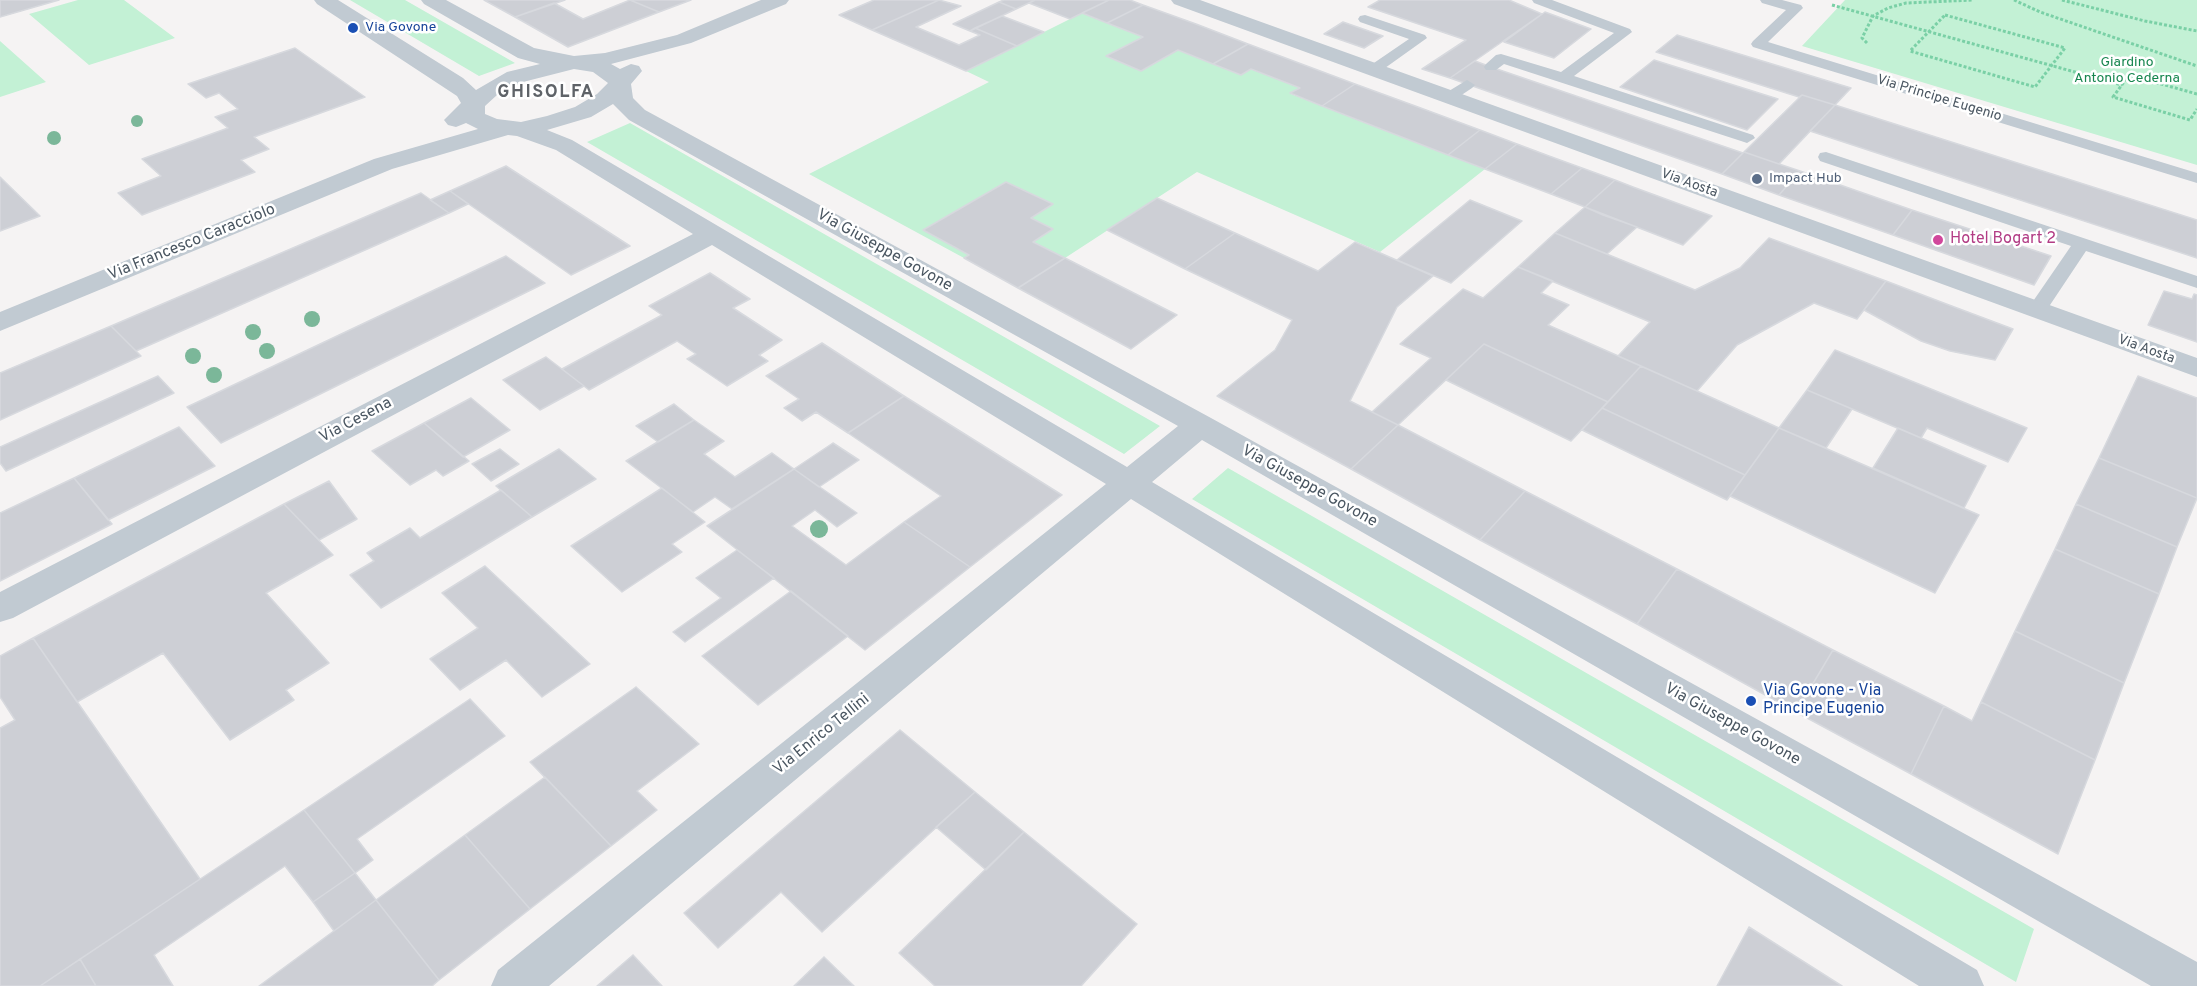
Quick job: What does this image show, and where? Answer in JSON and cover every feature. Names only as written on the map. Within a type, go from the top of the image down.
[{"type":"street","points":[[324,0],[455,82],[466,92],[473,105],[474,118],[492,126],[513,128],[564,145],[711,235],[1131,484],[1961,986]]},
{"type":"street","name":"Via Giuseppe Govone","points":[[431,0],[526,52],[545,59],[599,66],[614,75],[620,85],[622,100],[637,115],[1200,425],[2195,986]]},
{"type":"street","points":[[571,63],[605,59],[684,39],[779,0]]},
{"type":"street","name":"Via Aosta","points":[[1181,0],[1374,70],[1458,91],[2037,310],[2197,368]]},
{"type":"street","points":[[620,85],[631,71],[684,39]]},
{"type":"street","name":"Via Francesco Caracciolo","points":[[383,164],[448,127],[489,90],[515,77],[571,63]]},
{"type":"street","name":"Via Francesco Caracciolo","points":[[0,322],[383,164],[513,128],[553,122],[583,112],[605,99],[620,85]]},
{"type":"street","name":"Via Cesena","points":[[0,608],[711,235]]},
{"type":"street","name":"Via Enrico Tellini","points":[[514,986],[1131,484],[1200,425]]},
{"type":"lane","points":[[1539,0],[1625,32],[1563,78]]},
{"type":"lane","name":"Via Principe Eugenio","points":[[1767,0],[1796,8],[1758,44],[2197,178]]},
{"type":"lane","points":[[1365,19],[1420,39],[1374,70]]},
{"type":"lane","points":[[1491,67],[1502,58],[1747,138]]},
{"type":"lane","points":[[1826,157],[2197,282]]},
{"type":"lane","points":[[2037,310],[2082,243]]},
{"type":"path","points":[[1869,45],[1862,38],[1873,16],[1888,8],[1906,3],[1973,0]]},
{"type":"path","points":[[2014,0],[2040,12],[2197,66]]},
{"type":"path","points":[[2061,0],[2145,21],[2197,31]]},
{"type":"path","points":[[1832,5],[2122,85]]},
{"type":"path","points":[[1945,15],[2065,48],[2052,66],[2035,87],[1910,51],[1945,15]]},
{"type":"path","points":[[2197,94],[2129,75],[2113,97],[2190,120],[2197,108]]},
{"type":"green space","points":[[78,0],[124,0],[175,38],[89,65],[29,14]]},
{"type":"green space","points":[[350,0],[405,0],[515,63],[479,76]]},
{"type":"green space","name":"Giardino Antonio Cederna","points":[[1845,0],[2197,0],[2197,165],[1802,46]]},
{"type":"green space","points":[[1082,13],[1143,37],[1107,56],[1141,71],[1178,50],[1251,69],[1300,88],[1291,94],[1485,169],[1380,252],[1197,172],[1065,258],[1033,242],[1031,218],[1053,204],[1006,182],[924,230],[969,255],[964,258],[809,174],[989,82],[966,71]]},
{"type":"green space","points":[[0,41],[46,82],[0,97]]},
{"type":"green space","points":[[630,123],[1160,426],[1124,454],[587,142]]},
{"type":"green space","points":[[1228,468],[2034,929],[2016,982],[1192,499]]},
{"type":"building","points":[[0,0],[59,0],[0,17]]},
{"type":"building","points":[[484,0],[565,0],[515,17]]},
{"type":"building","points":[[630,0],[691,0],[659,12]]},
{"type":"building","points":[[630,0],[659,12],[568,47],[515,17],[554,3],[583,19]]},
{"type":"building","points":[[874,0],[939,0],[872,30],[839,15]]},
{"type":"building","points":[[939,0],[961,6],[916,27],[959,45],[980,35],[970,31],[975,28],[1017,46],[966,71],[872,30]]},
{"type":"building","points":[[1035,0],[1016,9],[999,2]]},
{"type":"building","points":[[1035,0],[1109,0],[1070,19],[1029,3]]},
{"type":"building","points":[[1109,0],[1130,0],[1143,5],[1107,23],[1082,13]]},
{"type":"building","points":[[1380,0],[1509,0],[1542,14],[1450,78],[1422,69],[1466,40],[1368,7]]},
{"type":"building","points":[[999,2],[1016,9],[970,31],[953,24]]},
{"type":"building","points":[[1143,5],[1248,44],[1213,64],[1178,50],[1141,71],[1106,56],[1143,37],[1107,23]]},
{"type":"building","points":[[1545,12],[1591,29],[1554,58],[1504,42]]},
{"type":"building","points":[[1002,16],[1044,32],[1017,46],[975,28]]},
{"type":"building","points":[[1343,22],[1383,36],[1364,48],[1324,34]]},
{"type":"building","points":[[1677,35],[1851,88],[1835,105],[1802,95],[1799,97],[1656,52]]},
{"type":"building","points":[[1248,44],[1355,84],[1322,106],[1290,93],[1300,88],[1251,69],[1241,75],[1213,64]]},
{"type":"building","points":[[295,48],[365,97],[254,137],[269,149],[241,160],[255,172],[142,215],[118,193],[161,176],[142,159],[228,128],[215,117],[238,109],[219,93],[206,98],[188,84]]},
{"type":"building","points":[[1654,60],[1778,99],[1747,130],[1620,87]]},
{"type":"building","points":[[1475,61],[1743,153],[1722,174],[1450,78]]},
{"type":"building","points":[[1355,84],[1480,130],[1448,155],[1322,106]]},
{"type":"building","points":[[1802,95],[1835,105],[1779,164],[1744,152]]},
{"type":"building","points":[[1835,105],[2197,220],[2197,258],[1810,131]]},
{"type":"building","points":[[1480,130],[1517,144],[1485,169],[1448,155]]},
{"type":"building","points":[[1517,144],[1582,168],[1551,194],[1485,169]]},
{"type":"building","points":[[1744,152],[1800,171],[1779,195],[1722,174]]},
{"type":"building","points":[[506,166],[630,246],[571,275],[450,191]]},
{"type":"building","points":[[1582,168],[1615,180],[1585,207],[1551,194]]},
{"type":"building","points":[[1800,171],[1912,210],[1893,235],[1779,195]]},
{"type":"building","points":[[0,177],[40,216],[0,231]]},
{"type":"building","points":[[1615,180],[1712,216],[1683,245],[1585,207]]},
{"type":"building","points":[[1006,182],[1053,204],[1031,218],[1053,229],[1033,242],[1065,258],[1018,288],[964,258],[969,255],[923,230]]},
{"type":"building","points":[[450,191],[468,204],[449,213],[430,200]]},
{"type":"building","points":[[421,193],[449,213],[136,351],[111,326]]},
{"type":"building","points":[[1157,198],[1235,233],[1185,269],[1107,230]]},
{"type":"building","points":[[1470,200],[1522,221],[1451,283],[1397,260]]},
{"type":"building","points":[[1585,207],[1637,227],[1607,254],[1555,233]]},
{"type":"building","points":[[1912,210],[2051,256],[2034,285],[1893,235]]},
{"type":"building","points":[[1235,233],[1318,271],[1355,242],[1433,276],[1397,307],[1350,401],[1398,425],[1351,469],[1217,396],[1275,350],[1292,320],[1185,269]]},
{"type":"building","points":[[1555,233],[1695,290],[1740,268],[1769,238],[1886,281],[1857,319],[1814,303],[1737,345],[1697,391],[1618,356],[1650,322],[1518,267]]},
{"type":"building","points":[[506,256],[545,283],[221,443],[187,407]]},
{"type":"building","points":[[1065,258],[1177,315],[1131,349],[1018,288]]},
{"type":"building","points":[[1518,267],[1553,281],[1541,293],[1569,305],[1548,325],[1641,366],[1608,402],[1484,344],[1398,425],[1372,412],[1431,358],[1400,344],[1463,289],[1483,298]]},
{"type":"building","points":[[710,273],[750,299],[733,308],[782,340],[759,355],[768,361],[727,386],[687,359],[696,354],[677,341],[589,390],[562,369],[662,315],[649,306]]},
{"type":"building","points":[[1886,281],[2013,329],[1995,360],[1950,351],[1921,341],[1864,310]]},
{"type":"building","points":[[2164,291],[2192,299],[2194,294],[2197,295],[2197,342],[2148,325]]},
{"type":"building","points":[[111,326],[141,356],[0,420],[0,373]]},
{"type":"building","points":[[822,343],[904,396],[848,433],[816,412],[802,421],[784,408],[799,399],[766,376]]},
{"type":"building","points":[[1484,344],[1608,402],[1571,441],[1446,380]]},
{"type":"building","points":[[1835,350],[2027,428],[2008,462],[1927,428],[1921,438],[1807,390]]},
{"type":"building","points":[[546,357],[584,386],[540,410],[503,380]]},
{"type":"building","points":[[1641,366],[1779,428],[1745,475],[1602,408]]},
{"type":"building","points":[[158,376],[174,393],[6,471],[0,463],[0,447]]},
{"type":"building","points":[[2138,376],[2197,398],[2197,498],[2099,458]]},
{"type":"building","points":[[1807,390],[1852,409],[1826,448],[1779,428]]},
{"type":"building","points":[[904,396],[1062,495],[970,567],[904,522],[941,496],[848,433]]},
{"type":"building","points":[[471,398],[510,430],[463,457],[424,423]]},
{"type":"building","points":[[674,404],[694,420],[658,442],[636,426]]},
{"type":"building","points":[[1602,408],[1745,475],[1727,500],[1582,430]]},
{"type":"building","points":[[694,420],[724,441],[704,454],[735,477],[772,453],[794,469],[732,509],[715,497],[693,512],[626,461]]},
{"type":"building","points":[[424,423],[469,461],[443,476],[436,470],[410,485],[372,451]]},
{"type":"building","points":[[1398,425],[1525,491],[1480,540],[1351,469]]},
{"type":"building","points":[[179,427],[215,466],[108,520],[74,478]]},
{"type":"building","points":[[1779,428],[1979,515],[1935,593],[1730,496]]},
{"type":"building","points":[[1898,428],[1986,466],[1964,508],[1873,468]]},
{"type":"building","points":[[833,443],[859,460],[819,487],[794,469]]},
{"type":"building","points":[[500,449],[519,464],[491,481],[472,464]]},
{"type":"building","points":[[559,449],[596,479],[532,517],[496,486]]},
{"type":"building","points":[[2099,458],[2197,498],[2177,547],[2076,504]]},
{"type":"building","points":[[794,469],[857,513],[837,527],[815,510],[792,526],[846,565],[904,522],[970,567],[865,650],[707,526]]},
{"type":"building","points":[[74,478],[112,524],[0,581],[0,513]]},
{"type":"building","points":[[329,481],[357,519],[319,540],[284,504]]},
{"type":"building","points":[[662,488],[705,522],[672,544],[682,552],[622,592],[571,546]]},
{"type":"building","points":[[501,490],[532,517],[381,608],[350,575],[374,561],[367,553],[410,528],[420,538]]},
{"type":"building","points":[[1525,491],[1677,569],[1637,624],[1480,540]]},
{"type":"building","points":[[284,504],[333,555],[266,593],[329,663],[286,690],[294,700],[230,740],[163,653],[77,702],[33,638]]},
{"type":"building","points":[[2076,504],[2177,547],[2159,594],[2055,549]]},
{"type":"building","points":[[2055,549],[2159,594],[2124,683],[2015,631]]},
{"type":"building","points":[[737,550],[774,578],[685,642],[673,632],[721,598],[696,578]]},
{"type":"building","points":[[485,566],[590,664],[542,697],[506,660],[460,690],[430,659],[478,628],[442,593]]},
{"type":"building","points":[[1677,569],[1833,650],[1796,712],[1637,624]]},
{"type":"building","points":[[791,591],[848,636],[758,705],[702,656]]},
{"type":"building","points":[[2015,631],[2124,683],[2095,760],[1981,702]]},
{"type":"building","points":[[33,638],[200,879],[40,986],[0,986],[0,728],[15,720],[0,697],[0,656]]},
{"type":"building","points":[[1833,650],[1944,706],[1911,774],[1796,712]]},
{"type":"building","points":[[636,687],[699,744],[637,791],[657,810],[611,846],[530,762]]},
{"type":"building","points":[[470,699],[505,736],[357,839],[373,860],[355,873],[304,810]]},
{"type":"building","points":[[1981,702],[2095,760],[2058,854],[1911,774],[1944,706],[1972,721]]},
{"type":"building","points":[[900,730],[975,792],[822,932],[781,892],[718,948],[684,913]]},
{"type":"building","points":[[545,777],[611,846],[530,909],[465,835]]},
{"type":"building","points":[[975,792],[1024,832],[986,870],[936,827]]},
{"type":"building","points":[[304,810],[355,873],[313,902],[285,866],[154,955],[173,986],[96,986],[80,959]]},
{"type":"building","points":[[1024,832],[1137,924],[1081,986],[935,986],[899,953]]},
{"type":"building","points":[[465,835],[530,909],[439,980],[376,900]]},
{"type":"building","points":[[355,873],[376,900],[334,931],[313,902]]},
{"type":"building","points":[[376,900],[439,980],[432,986],[259,986]]},
{"type":"building","points":[[1749,927],[1842,986],[1717,986]]},
{"type":"building","points":[[633,955],[662,986],[597,986]]},
{"type":"building","points":[[824,957],[854,986],[794,986]]},
{"type":"building","points":[[80,959],[96,986],[40,986]]},
{"type":"place","name":"Via Govone","points":[[353,28]]},
{"type":"place","name":"Impact Hub","points":[[1757,179]]},
{"type":"place","name":"Hotel Bogart 2","points":[[1938,240]]},
{"type":"place","name":"Via Govone - Via Principe Eugenio","points":[[1751,701]]},
{"type":"district","name":"GHISOLFA","points":[[546,93]]}]
